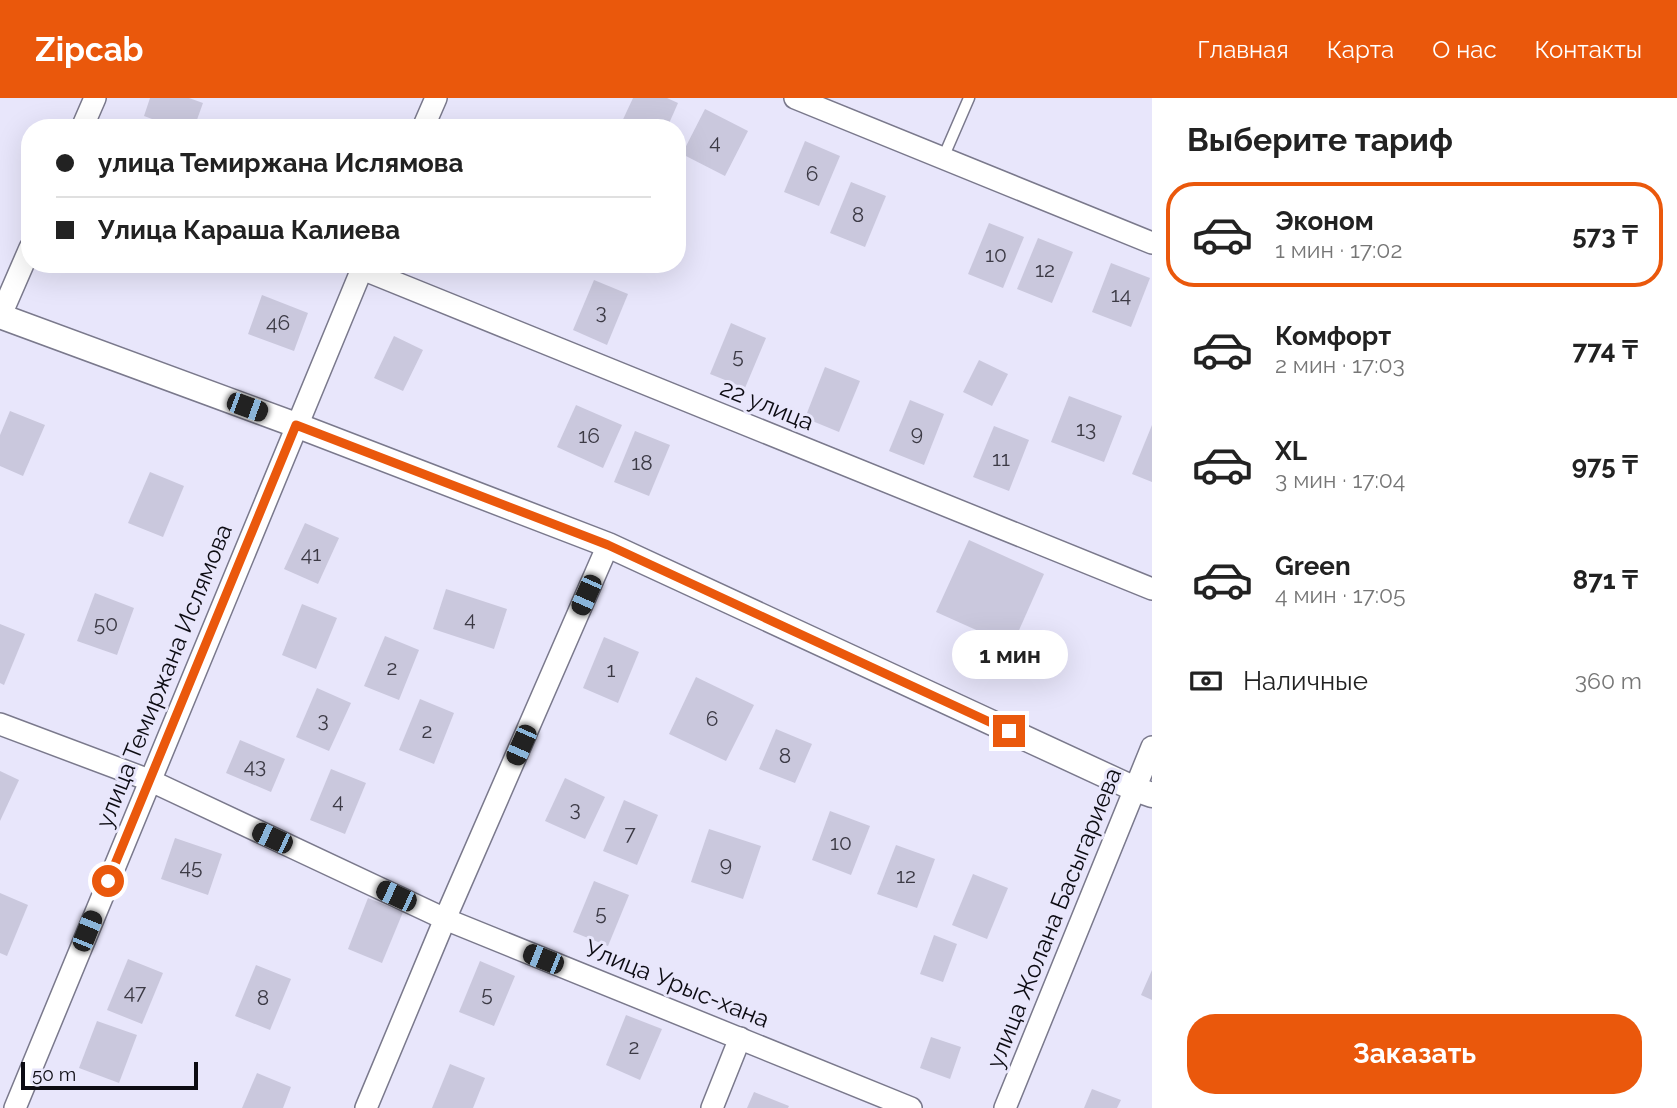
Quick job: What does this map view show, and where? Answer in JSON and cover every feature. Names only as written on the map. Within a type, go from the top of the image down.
[{"type":"street","points":[[86,119],[95,98]]},
{"type":"street","points":[[427,119],[436,98]]},
{"type":"street","points":[[795,98],[1152,243]]},
{"type":"street","points":[[21,268],[0,316],[296,425],[608,545],[1143,792]]},
{"type":"street","name":"улица Темиржана Ислямова","points":[[15,1108],[360,273]]},
{"type":"street","name":"22 улица","points":[[378,273],[1152,589]]},
{"type":"street","points":[[366,1108],[608,545]]},
{"type":"street","name":"Улица Урыс-хана","points":[[0,724],[149,780],[445,919],[911,1108]]},
{"type":"street","name":"улица Жолана Басыгариева","points":[[1005,1108],[1143,792],[1152,747]]},
{"type":"street","points":[[712,1108],[740,1038]]},
{"type":"lane","points":[[943,158],[969,98]]},
{"type":"building","points":[[150,98],[189,98],[203,103],[197,119],[152,119],[144,116]]},
{"type":"building","points":[[633,98],[667,98],[678,103],[671,119],[623,119]]},
{"type":"building","points":[[705,109],[748,131],[725,176],[686,156],[686,146]]},
{"type":"building","points":[[805,141],[840,156],[819,206],[784,192]]},
{"type":"building","points":[[851,182],[886,196],[865,247],[830,233]]},
{"type":"building","points":[[989,223],[1024,237],[1003,288],[968,274]]},
{"type":"building","points":[[1038,238],[1073,252],[1052,303],[1017,289]]},
{"type":"building","points":[[1111,263],[1150,278],[1131,327],[1092,312]]},
{"type":"building","points":[[594,280],[628,294],[607,345],[573,330]]},
{"type":"building","points":[[262,295],[308,313],[294,351],[248,334]]},
{"type":"building","points":[[731,323],[766,338],[745,388],[710,374]]},
{"type":"building","points":[[394,336],[423,350],[403,391],[374,378]]},
{"type":"building","points":[[979,360],[1008,374],[992,406],[963,392]]},
{"type":"building","points":[[825,367],[860,381],[839,432],[805,418]]},
{"type":"building","points":[[1069,396],[1122,416],[1104,462],[1051,442]]},
{"type":"building","points":[[910,400],[944,414],[924,465],[889,451]]},
{"type":"building","points":[[576,405],[622,425],[603,468],[557,447]]},
{"type":"building","points":[[10,411],[45,425],[23,476],[0,466],[0,435]]},
{"type":"building","points":[[1152,425],[1152,482],[1132,474]]},
{"type":"building","points":[[994,426],[1029,440],[1009,491],[973,477]]},
{"type":"building","points":[[635,431],[670,445],[649,496],[614,482]]},
{"type":"building","points":[[150,472],[184,486],[163,537],[128,523]]},
{"type":"building","points":[[305,523],[339,538],[318,584],[284,569]]},
{"type":"building","points":[[969,540],[1044,574],[1012,646],[936,612]]},
{"type":"building","points":[[446,589],[507,609],[494,649],[433,629]]},
{"type":"building","points":[[95,593],[134,608],[117,655],[77,641]]},
{"type":"building","points":[[302,604],[337,618],[316,669],[282,655]]},
{"type":"building","points":[[0,624],[25,634],[4,685],[0,683]]},
{"type":"building","points":[[385,636],[419,650],[399,700],[364,686]]},
{"type":"building","points":[[604,637],[639,652],[618,703],[583,688]]},
{"type":"building","points":[[696,677],[754,705],[726,761],[669,734]]},
{"type":"building","points":[[317,688],[351,703],[329,751],[296,737]]},
{"type":"building","points":[[420,699],[454,713],[434,764],[399,750]]},
{"type":"building","points":[[776,729],[812,744],[795,783],[759,769]]},
{"type":"building","points":[[240,740],[285,759],[271,792],[226,773]]},
{"type":"building","points":[[331,769],[366,783],[345,834],[310,820]]},
{"type":"building","points":[[0,771],[19,780],[0,821]]},
{"type":"building","points":[[565,778],[605,797],[585,839],[545,821]]},
{"type":"building","points":[[624,800],[658,815],[637,865],[603,851]]},
{"type":"building","points":[[830,811],[870,826],[851,875],[812,860]]},
{"type":"building","points":[[709,829],[761,846],[743,899],[691,882]]},
{"type":"building","points":[[175,838],[222,854],[208,895],[161,879]]},
{"type":"building","points":[[896,845],[935,859],[917,908],[877,894]]},
{"type":"building","points":[[973,874],[1008,888],[987,939],[952,925]]},
{"type":"building","points":[[594,881],[629,895],[608,946],[573,932]]},
{"type":"building","points":[[0,893],[28,905],[7,956],[0,953]]},
{"type":"building","points":[[368,898],[403,912],[382,963],[348,949]]},
{"type":"building","points":[[934,935],[957,944],[943,982],[920,974]]},
{"type":"building","points":[[128,959],[163,973],[142,1024],[107,1010]]},
{"type":"building","points":[[480,961],[515,976],[494,1026],[459,1012]]},
{"type":"building","points":[[256,965],[291,979],[270,1030],[235,1016]]},
{"type":"building","points":[[1152,970],[1152,1000],[1141,995]]},
{"type":"building","points":[[626,1015],[662,1029],[640,1080],[606,1065]]},
{"type":"building","points":[[97,1021],[137,1035],[119,1083],[79,1068]]},
{"type":"building","points":[[931,1037],[961,1047],[950,1079],[920,1068]]},
{"type":"building","points":[[450,1064],[485,1078],[473,1108],[432,1108]]},
{"type":"building","points":[[257,1073],[291,1087],[283,1108],[242,1108]]},
{"type":"building","points":[[1092,1089],[1121,1100],[1117,1108],[1084,1108]]},
{"type":"building","points":[[754,1092],[789,1106],[747,1108]]},
{"type":"route","points":[[108,881],[296,425],[608,545],[1009,731]]}]
